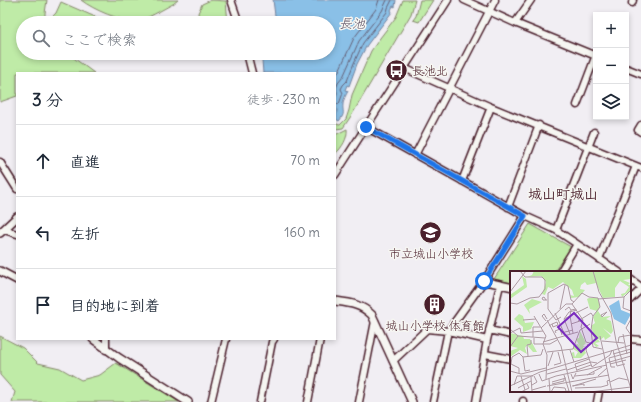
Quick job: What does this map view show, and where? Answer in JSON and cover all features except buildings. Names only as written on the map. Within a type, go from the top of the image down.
[{"type":"street","points":[[231,0],[237,16]]},
{"type":"street","points":[[336,173],[448,0]]},
{"type":"street","points":[[464,0],[489,12],[593,55]]},
{"type":"street","points":[[415,155],[495,0]]},
{"type":"street","points":[[515,23],[531,0]]},
{"type":"street","points":[[249,60],[252,72]]},
{"type":"street","points":[[577,105],[593,64]]},
{"type":"street","points":[[404,68],[491,107],[539,125],[639,167],[599,259]]},
{"type":"street","points":[[629,69],[641,74]]},
{"type":"street","points":[[462,181],[491,107]]},
{"type":"street","points":[[508,207],[539,125]]},
{"type":"street","points":[[641,125],[638,130],[641,132]]},
{"type":"street","points":[[366,127],[508,207],[556,230],[617,271]]},
{"type":"street","points":[[556,230],[594,132]]},
{"type":"street","points":[[0,162],[16,187]]},
{"type":"street","points":[[433,402],[448,331],[484,281],[525,216]]},
{"type":"street","points":[[2,231],[16,218]]},
{"type":"street","points":[[2,231],[16,234]]},
{"type":"street","points":[[561,271],[577,244]]},
{"type":"street","points":[[0,271],[16,279]]},
{"type":"street","points":[[484,281],[510,287]]},
{"type":"street","points":[[631,281],[641,288],[631,299]]},
{"type":"street","points":[[476,402],[487,340],[500,285]]},
{"type":"street","points":[[336,301],[352,303],[360,306],[369,312],[376,320],[412,402]]},
{"type":"street","points":[[359,402],[376,320]]},
{"type":"street","points":[[393,361],[427,329],[448,331],[487,340]]},
{"type":"street","points":[[490,330],[510,335]]},
{"type":"street","points":[[631,338],[641,340]]},
{"type":"street","points":[[94,340],[106,350],[188,402]]},
{"type":"street","points":[[106,340],[106,350]]},
{"type":"street","points":[[211,402],[226,340]]},
{"type":"street","points":[[260,402],[273,340]]},
{"type":"street","points":[[308,402],[320,340]]},
{"type":"street","points":[[485,354],[510,359]]},
{"type":"street","points":[[597,402],[599,392]]},
{"type":"green space","points":[[0,0],[47,0],[45,16],[16,16],[16,60],[76,60],[93,72],[16,72],[16,96],[0,102]]},
{"type":"green space","points":[[81,0],[178,0],[150,16],[113,16],[93,8]]},
{"type":"green space","points":[[211,0],[226,1],[227,16],[198,16],[198,13],[202,4]]},
{"type":"green space","points":[[403,0],[415,0],[411,14],[353,113],[343,128],[336,129],[336,124],[340,125],[346,119],[352,95],[371,51],[396,17]]},
{"type":"green space","points":[[420,0],[433,0],[419,22],[413,20],[416,16]]},
{"type":"green space","points":[[61,2],[93,16],[53,16]]},
{"type":"green space","points":[[347,129],[347,136],[344,143],[336,153],[336,134]]},
{"type":"green space","points":[[530,224],[571,247],[555,271],[510,271],[510,283],[494,279]]},
{"type":"green space","points":[[0,336],[23,348],[38,363],[60,368],[81,380],[100,375],[116,363],[179,402],[12,402],[15,392],[0,375]]},
{"type":"water","name":"長池","points":[[273,0],[396,0],[395,7],[393,6],[391,10],[392,12],[367,45],[357,64],[349,86],[347,85],[345,90],[348,91],[343,102],[343,114],[339,121],[336,119],[336,72],[263,72],[262,60],[336,60],[336,16],[275,16]]},
{"type":"place","name":"長池北","points":[[396,70]]},
{"type":"place","name":"市立城山小学校","points":[[431,232]]},
{"type":"place","name":"城山小学校 体育館","points":[[435,304]]},
{"type":"district","name":"城山町城山","points":[[563,194]]},
{"type":"route","points":[[366,127],[525,216],[484,281]]}]
